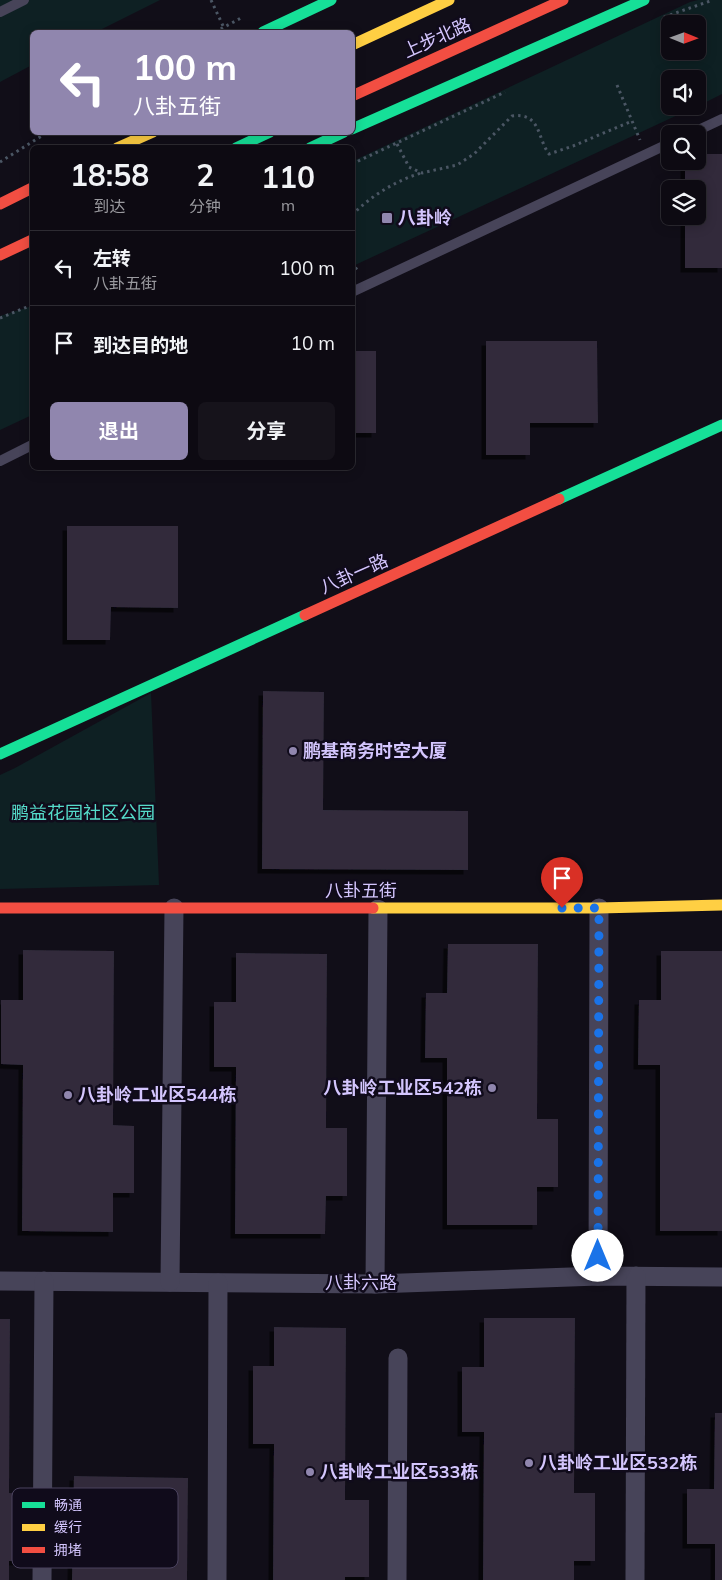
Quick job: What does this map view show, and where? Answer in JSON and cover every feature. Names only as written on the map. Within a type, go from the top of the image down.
[{"type":"street","points":[[267,30],[331,0]]},
{"type":"street","name":"上步北路","points":[[355,44],[449,0]]},
{"type":"street","name":"上步北路","points":[[355,95],[563,0]]},
{"type":"street","points":[[355,128],[644,0]]},
{"type":"street","points":[[109,145],[121,135]]},
{"type":"street","points":[[125,145],[146,135]]},
{"type":"street","points":[[242,145],[264,135]]},
{"type":"street","points":[[316,145],[338,135]]},
{"type":"street","points":[[0,204],[30,189]]},
{"type":"street","points":[[0,255],[30,241]]},
{"type":"street","name":"八卦一路","points":[[0,754],[722,426]]},
{"type":"street","name":"八卦五街","points":[[0,908],[378,909],[599,908],[722,905]]},
{"type":"street","points":[[170,1282],[174,908]]},
{"type":"street","points":[[598,1276],[599,908]]},
{"type":"street","points":[[375,1284],[378,909]]},
{"type":"street","name":"八卦六路","points":[[0,1281],[375,1284],[598,1276],[722,1277]]},
{"type":"street","points":[[635,1580],[636,1276]]},
{"type":"street","points":[[43,1488],[44,1281]]},
{"type":"street","points":[[216,1580],[218,1283]]},
{"type":"street","points":[[397,1580],[398,1358]]},
{"type":"lane","points":[[0,12],[24,0]]},
{"type":"lane","points":[[706,126],[722,119]]},
{"type":"lane","points":[[355,291],[661,147]]},
{"type":"lane","points":[[0,460],[30,446]]},
{"type":"path","points":[[212,0],[224,28],[220,30]]},
{"type":"path","points":[[617,85],[646,154]]},
{"type":"path","points":[[355,212],[390,186],[405,178],[457,165],[474,154],[512,116],[519,115],[530,119],[540,130],[544,147],[550,154],[632,122]]},
{"type":"path","points":[[0,162],[43,135]]},
{"type":"path","points":[[397,144],[409,167],[422,173]]},
{"type":"path","points":[[0,318],[30,306]]},
{"type":"green space","points":[[0,0],[160,0],[100,30],[30,30],[30,66],[0,82]]},
{"type":"green space","points":[[722,0],[722,94],[706,102],[706,70],[661,70],[661,115],[678,115],[355,265],[355,160],[661,16],[661,60],[706,60],[706,15],[662,15],[690,2]]},
{"type":"green space","points":[[30,307],[30,416],[0,430],[0,316]]},
{"type":"green space","name":"鹏益花园社区公园","points":[[151,693],[159,885],[0,889],[0,775]]},
{"type":"building","points":[[706,154],[722,154],[722,268],[685,268],[685,225],[706,225],[706,180],[685,180],[685,170],[706,170]]},
{"type":"building","points":[[486,341],[597,341],[598,423],[530,423],[530,455],[486,455]]},
{"type":"building","points":[[355,351],[376,351],[376,433],[355,433]]},
{"type":"building","points":[[67,526],[178,526],[178,608],[111,607],[110,640],[67,640]]},
{"type":"building","name":"鹏基商务时空大厦","points":[[263,691],[324,692],[323,810],[468,811],[468,870],[262,869]]},
{"type":"building","name":"八卦岭工业区542栋","points":[[448,944],[538,944],[537,1119],[558,1119],[558,1187],[537,1187],[537,1225],[447,1225],[447,1058],[425,1058],[426,993],[447,993]]},
{"type":"building","name":"八卦岭工业区544栋","points":[[23,950],[114,951],[113,1125],[134,1126],[134,1193],[113,1193],[113,1232],[22,1231],[23,1065],[1,1064],[1,1000],[23,1000]]},
{"type":"building","points":[[661,951],[722,951],[722,1231],[660,1231],[660,1065],[638,1065],[639,1000],[661,1000]]},
{"type":"building","points":[[236,953],[327,954],[326,1128],[347,1128],[347,1196],[326,1196],[325,1234],[235,1234],[236,1067],[214,1067],[214,1002],[236,1002]]},
{"type":"building","name":"八卦岭工业区532栋","points":[[484,1318],[575,1318],[574,1493],[595,1493],[595,1561],[574,1561],[574,1580],[483,1580],[484,1432],[462,1432],[462,1367],[484,1367]]},
{"type":"building","points":[[0,1319],[10,1319],[9,1493],[12,1493],[12,1561],[9,1561],[9,1580],[0,1580]]},
{"type":"building","name":"八卦岭工业区533栋","points":[[274,1327],[346,1328],[345,1500],[369,1500],[369,1577],[345,1577],[345,1580],[273,1580],[274,1444],[253,1444],[253,1366],[274,1366]]},
{"type":"building","points":[[715,1413],[722,1413],[722,1580],[715,1580],[715,1544],[687,1544],[687,1489],[714,1489]]},
{"type":"building","points":[[74,1476],[188,1478],[187,1580],[72,1580],[72,1568],[178,1568],[178,1488],[74,1488]]},
{"type":"traffic: fast","points":[[267,30],[331,0]]},
{"type":"traffic: fast","points":[[355,128],[644,0]]},
{"type":"traffic: fast","points":[[242,145],[264,135]]},
{"type":"traffic: fast","points":[[316,145],[338,135]]},
{"type":"traffic: fast","points":[[559,499],[722,425]]},
{"type":"traffic: fast","points":[[0,754],[305,615]]},
{"type":"traffic: slow","points":[[355,44],[449,0]]},
{"type":"traffic: slow","points":[[124,145],[146,135]]},
{"type":"traffic: slow","points":[[373,908],[599,908],[722,905]]},
{"type":"traffic: jam","points":[[355,95],[563,0]]},
{"type":"traffic: jam","points":[[0,204],[30,189]]},
{"type":"traffic: jam","points":[[0,255],[30,241]]},
{"type":"traffic: jam","points":[[305,615],[559,499]]},
{"type":"traffic: jam","points":[[0,908],[373,908]]},
{"type":"place","name":"八卦岭","points":[[387,218]]},
{"type":"place","name":"鹏基商务时空大厦","points":[[293,751]]},
{"type":"place","name":"八卦岭工业区542栋","points":[[492,1088]]},
{"type":"place","name":"八卦岭工业区544栋","points":[[68,1095]]},
{"type":"place","name":"八卦岭工业区532栋","points":[[529,1463]]},
{"type":"place","name":"八卦岭工业区533栋","points":[[310,1472]]},
{"type":"route","points":[[562,908],[599,908],[598,1256]]}]
